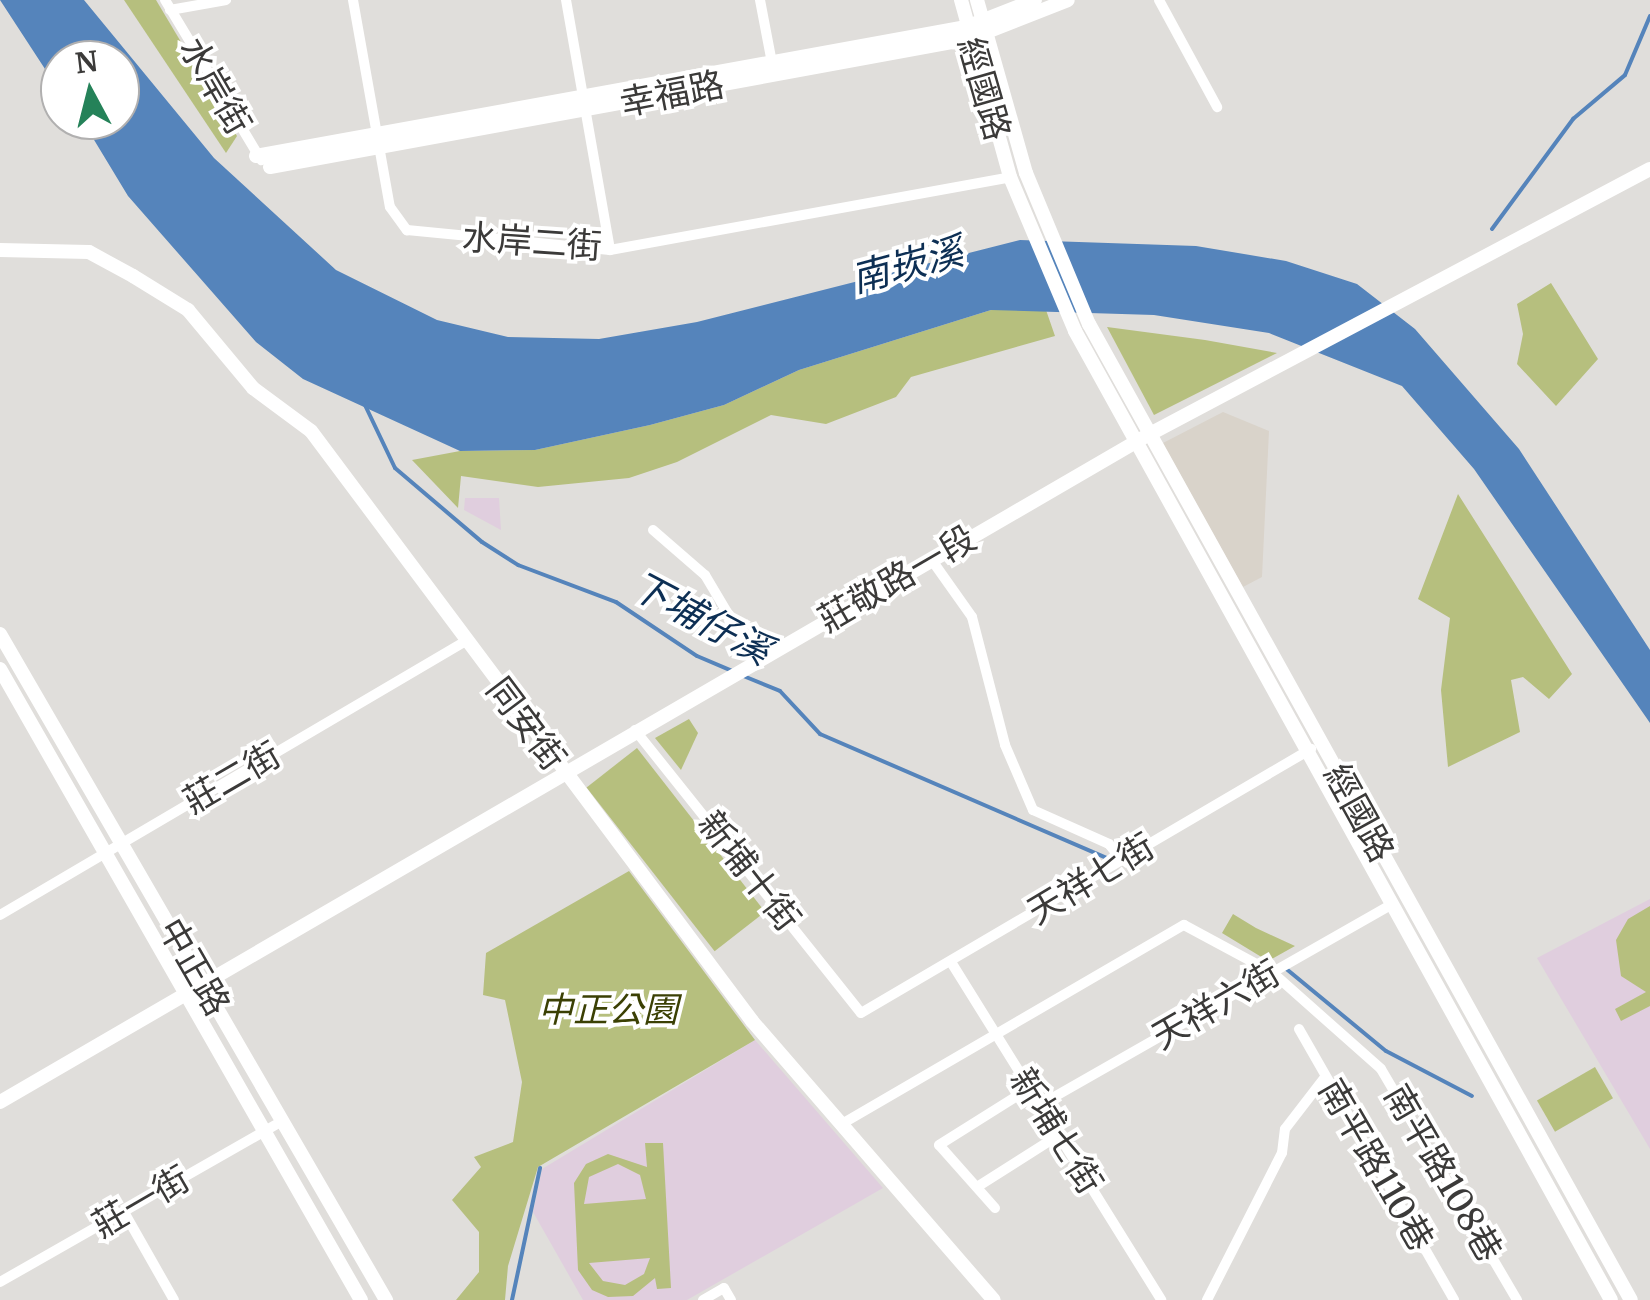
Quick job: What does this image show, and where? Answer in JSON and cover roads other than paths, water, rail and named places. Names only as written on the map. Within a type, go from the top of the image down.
[{"type":"street","points":[[167,5],[226,0]]},
{"type":"street","name":"水岸二街","points":[[353,0],[390,207],[407,230],[610,250],[1010,177]]},
{"type":"street","points":[[566,0],[610,250]]},
{"type":"street","points":[[760,0],[773,68]]},
{"type":"street","name":"經國路","points":[[961,0],[1010,177],[1133,444],[1611,1300]]},
{"type":"street","name":"經國路","points":[[978,0],[983,28],[1082,328],[1148,435],[1631,1300]]},
{"type":"street","name":"幸福路","points":[[983,28],[1036,0]]},
{"type":"street","name":"幸福路","points":[[270,167],[379,142],[968,33],[1068,0]]},
{"type":"street","points":[[1158,0],[1217,106]]},
{"type":"street","name":"水岸街","points":[[167,5],[256,156],[270,167]]},
{"type":"street","name":"幸福路","points":[[256,156],[379,142]]},
{"type":"street","name":"莊敬路一段","points":[[0,1102],[562,772],[1148,435],[1650,169]]},
{"type":"street","name":"同安街","points":[[0,250],[89,252],[188,310],[254,388],[311,431],[562,772],[839,1126],[994,1300]]},
{"type":"street","points":[[653,530],[704,574],[752,664]]},
{"type":"street","points":[[931,558],[972,617],[1005,745],[1033,810],[1109,844],[1117,863]]},
{"type":"street","name":"中正路","points":[[0,634],[386,1300]]},
{"type":"street","name":"莊二街","points":[[0,915],[464,642]]},
{"type":"street","name":"中正路","points":[[0,669],[361,1300]]},
{"type":"street","name":"新埔十街","points":[[635,730],[861,1013]]},
{"type":"street","name":"天祥七街","points":[[861,1013],[1320,744]]},
{"type":"street","name":"天祥六街","points":[[1040,1105],[1391,905]]},
{"type":"street","name":"南平路108巷","points":[[996,1034],[1184,925],[1275,971],[1390,1081],[1518,1300]]},
{"type":"street","name":"新埔七街","points":[[952,962],[1162,1300]]},
{"type":"street","name":"南平路110巷","points":[[1298,1029],[1454,1300]]},
{"type":"street","points":[[839,1126],[996,1034]]},
{"type":"street","points":[[1207,1300],[1282,1152],[1285,1130],[1326,1077]]},
{"type":"street","points":[[995,1208],[939,1146],[1030,1088]]},
{"type":"street","name":"莊一街","points":[[0,1282],[282,1121]]},
{"type":"street","points":[[977,1187],[1059,1135]]},
{"type":"street","points":[[124,1212],[174,1300]]},
{"type":"street","points":[[703,1300],[724,1288],[731,1300]]},
{"type":"water","points":[[0,0],[84,0],[117,40],[40,40],[40,61]]},
{"type":"water","points":[[140,68],[214,158],[336,270],[437,320],[508,337],[599,339],[697,322],[1020,240],[1196,246],[1286,261],[1357,284],[1415,329],[1519,449],[1650,650],[1650,723],[1474,469],[1402,386],[1269,333],[1154,315],[991,310],[799,370],[724,405],[650,425],[535,450],[460,451],[303,379],[256,342],[128,196],[94,140],[140,140]]},
{"type":"waterway","points":[[1492,229],[1573,119],[1625,75],[1650,16]]},
{"type":"waterway","name":"下埔仔溪","points":[[364,403],[395,468],[482,542],[518,565],[616,602],[697,656],[732,671]]},
{"type":"waterway","name":"下埔仔溪","points":[[741,675],[780,691],[820,734],[1113,861]]},
{"type":"waterway","name":"下埔仔溪","points":[[1284,967],[1386,1051],[1472,1096]]},
{"type":"waterway","points":[[512,1300],[540,1168]]},
{"type":"water label","name":"南崁溪","points":[[907,265]]},
{"type":"park label","name":"中正公園","points":[[608,1010]]}]
